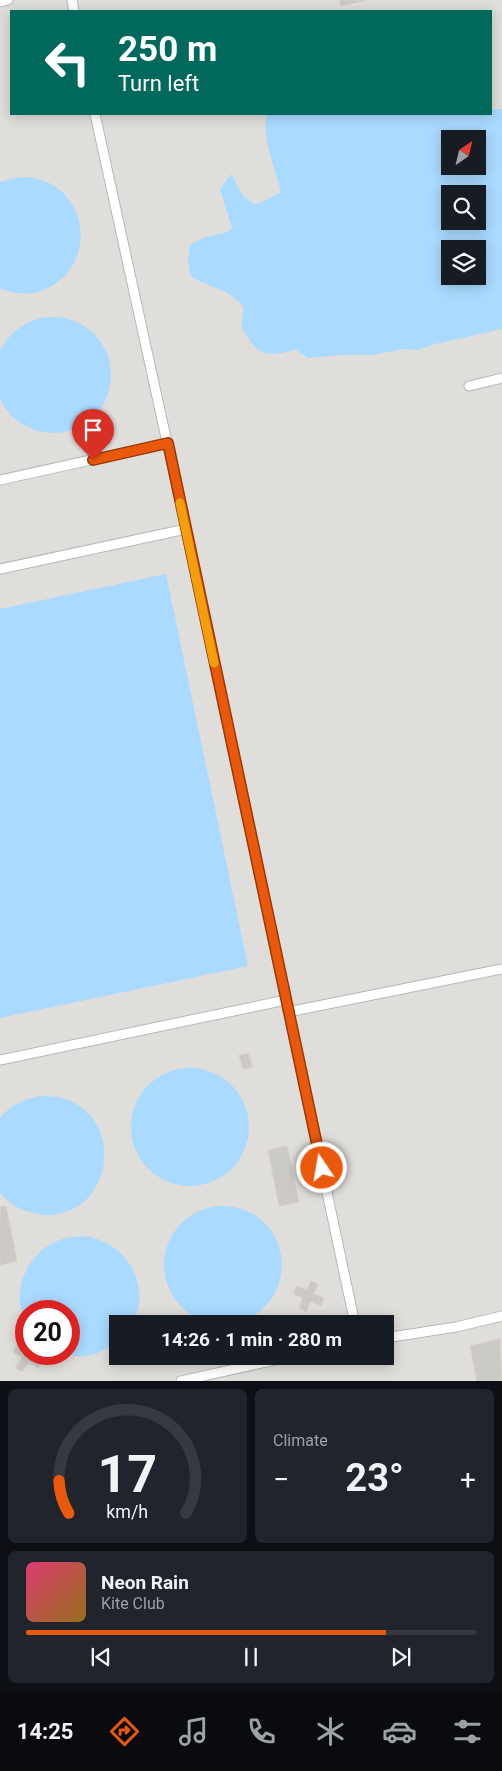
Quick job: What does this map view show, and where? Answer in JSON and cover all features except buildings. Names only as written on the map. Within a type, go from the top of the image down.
[{"type":"lane","points":[[0,2],[8,0]]},
{"type":"lane","points":[[95,115],[168,443],[353,1315]]},
{"type":"lane","points":[[469,386],[502,378]]},
{"type":"lane","points":[[0,480],[168,443]]},
{"type":"lane","points":[[0,569],[186,529]]},
{"type":"lane","points":[[288,1012],[502,969]]},
{"type":"lane","points":[[0,1060],[286,1000]]},
{"type":"lane","points":[[394,1337],[456,1327],[502,1316]]},
{"type":"lane","points":[[181,1381],[253,1365]]},
{"type":"shaded area","points":[[0,0],[502,0],[502,1381],[0,1381]]},
{"type":"water","points":[[502,109],[502,329],[435,344],[418,350],[404,349],[374,355],[308,358],[296,350],[270,354],[264,353],[254,346],[242,328],[243,307],[241,304],[227,293],[191,276],[188,261],[190,245],[205,237],[225,233],[232,229],[220,189],[231,174],[243,196],[254,204],[260,203],[281,192],[267,141],[268,115],[492,115],[492,110]]},
{"type":"water","points":[[31,177],[52,185],[69,200],[77,216],[80,243],[77,256],[71,268],[62,278],[38,292],[23,294],[0,289],[0,182],[13,178]]},
{"type":"water","points":[[53,317],[75,322],[85,327],[101,343],[111,375],[109,386],[101,407],[94,416],[75,428],[53,433],[31,428],[12,416],[0,397],[0,353],[12,334],[31,322]]},
{"type":"water","points":[[166,574],[248,966],[0,1018],[0,609]]},
{"type":"water","points":[[190,1068],[213,1072],[232,1085],[245,1104],[249,1127],[245,1150],[232,1169],[213,1182],[190,1186],[167,1182],[148,1169],[135,1150],[131,1127],[135,1104],[148,1085],[167,1072]]},
{"type":"water","points":[[39,1096],[58,1097],[80,1107],[95,1122],[103,1142],[104,1163],[98,1183],[86,1200],[67,1212],[43,1215],[31,1213],[14,1205],[0,1193],[0,1118],[18,1104]]},
{"type":"water","points":[[211,1207],[235,1207],[246,1210],[256,1216],[272,1232],[278,1242],[281,1253],[281,1277],[278,1288],[265,1307],[254,1315],[192,1315],[181,1307],[174,1298],[168,1288],[165,1277],[165,1253],[168,1242],[174,1232],[190,1216],[200,1210]]},
{"type":"water","points":[[88,1237],[112,1246],[128,1262],[138,1282],[139,1307],[136,1315],[109,1315],[109,1347],[86,1356],[80,1356],[80,1300],[20,1300],[23,1277],[32,1261],[45,1248],[64,1239]]},
{"type":"slow traffic","points":[[180,503],[214,663]]},
{"type":"route","points":[[93,460],[168,443],[322,1168]]}]
